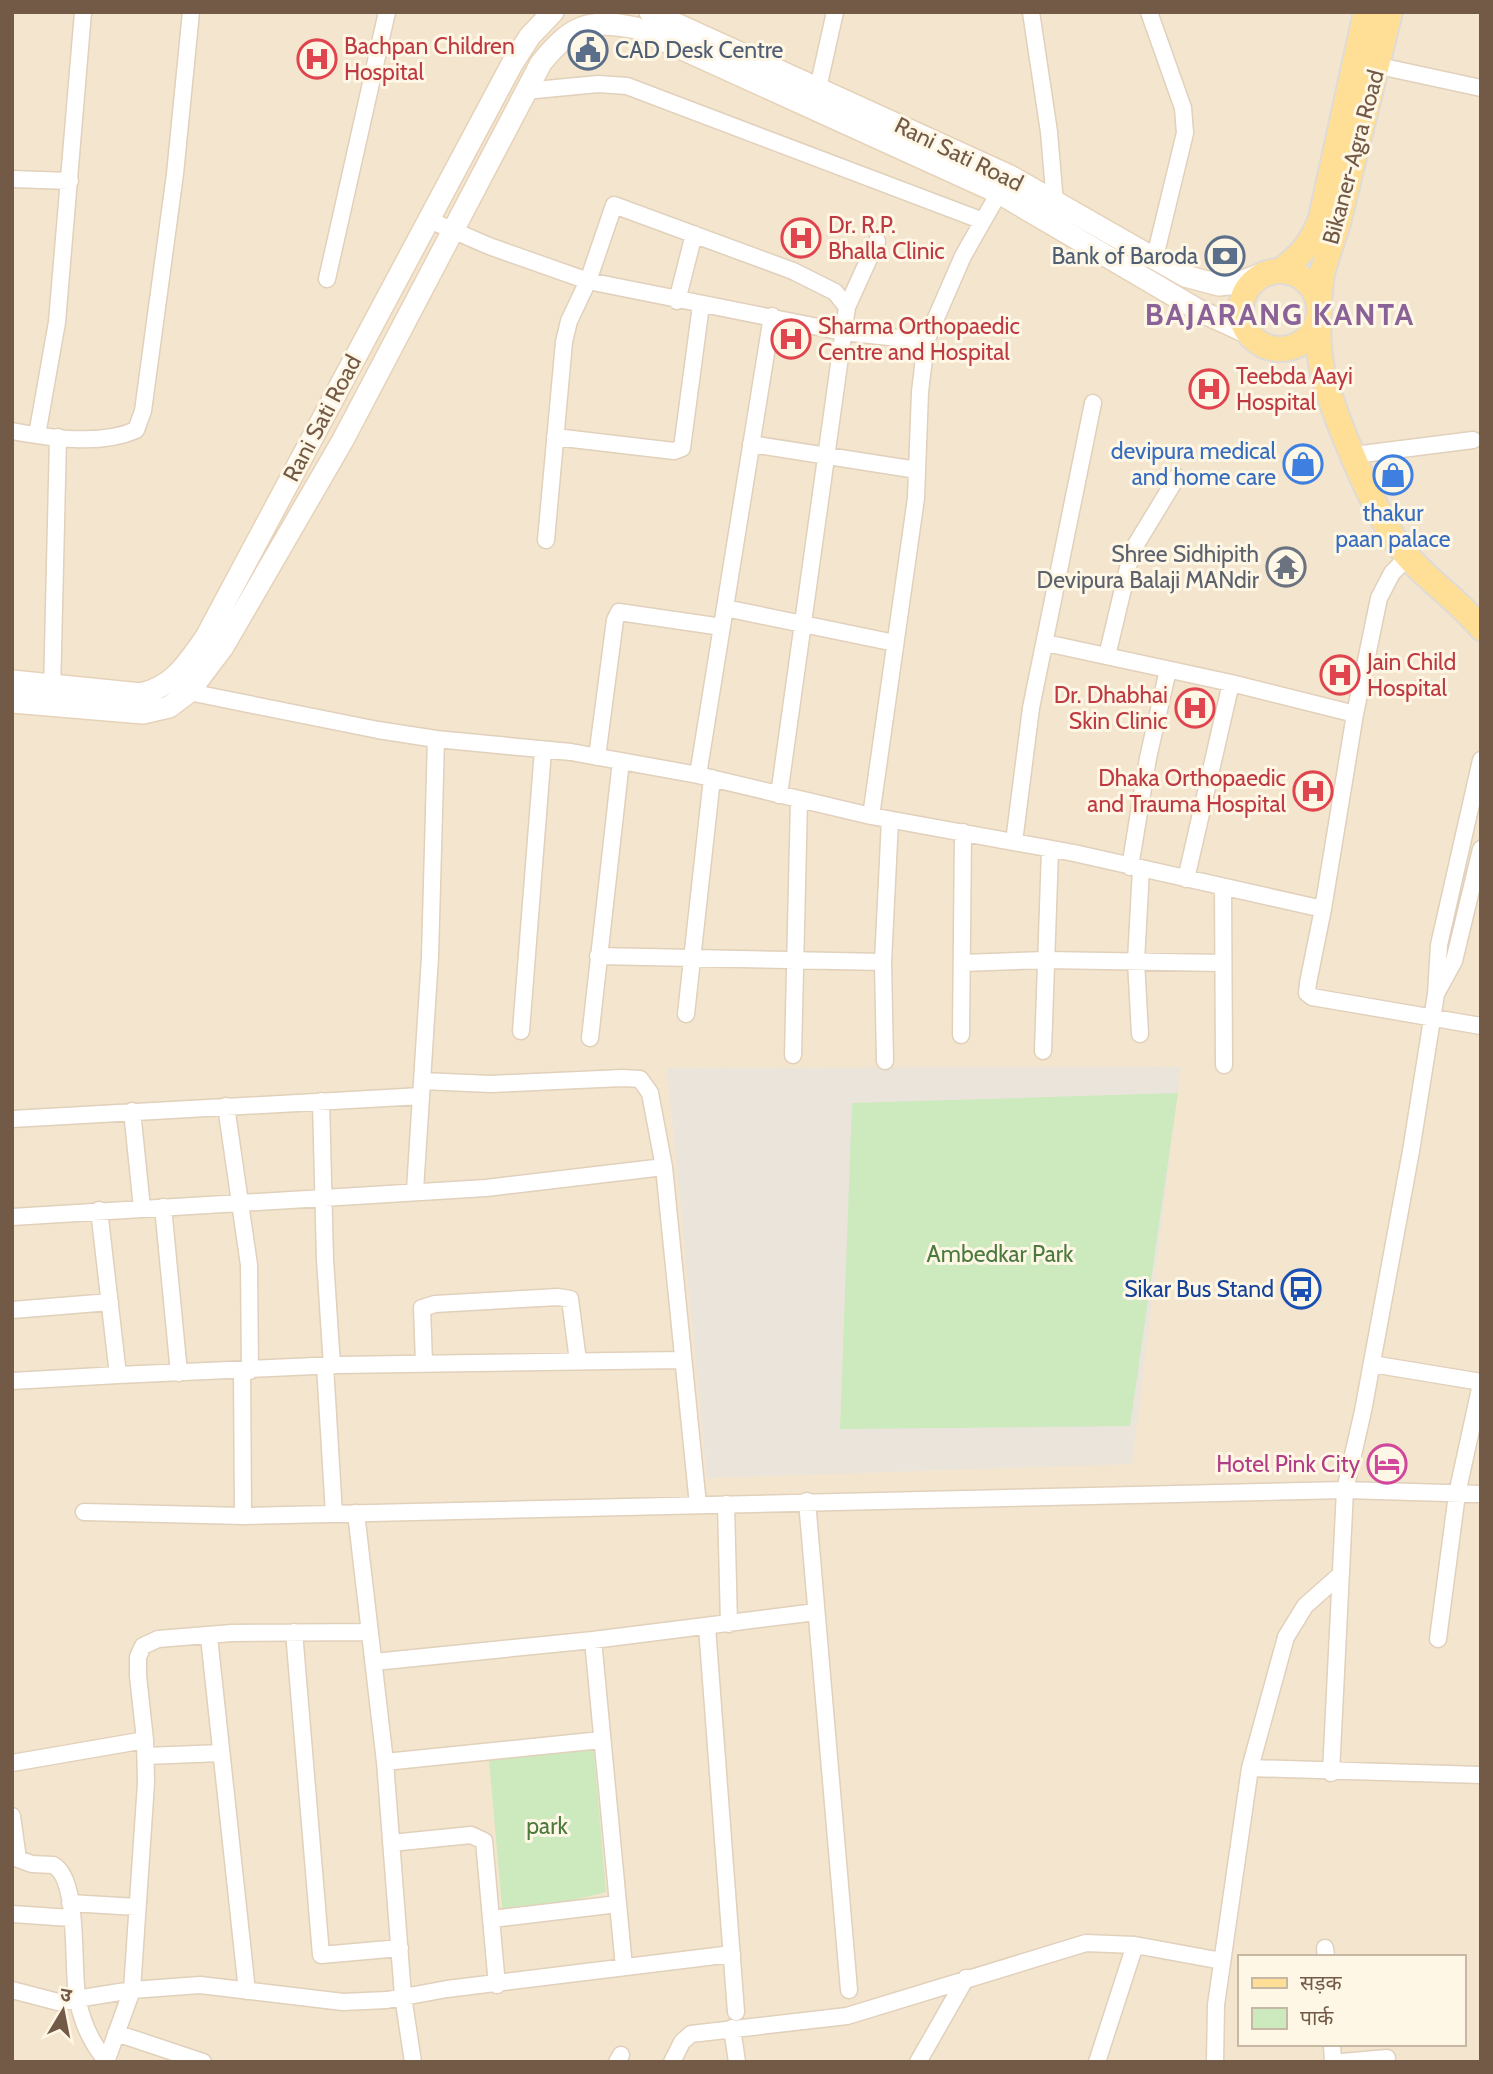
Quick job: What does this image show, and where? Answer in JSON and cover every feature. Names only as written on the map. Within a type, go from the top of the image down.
[{"type":"main road","points":[[1366,12],[1367,63],[1313,240],[1300,256],[1250,284],[1241,299],[1240,317],[1248,333],[1261,345],[1278,349],[1311,369],[1328,391],[1354,455],[1390,529],[1408,557],[1463,605],[1481,628]]},
{"type":"main road","name":"Bikaner-Agra Road","points":[[1328,391],[1321,363],[1319,311],[1322,273],[1338,223],[1367,63],[1390,12]]},
{"type":"main road","points":[[1273,272],[1298,274],[1312,286],[1319,311],[1310,336],[1296,346],[1278,349]]},
{"type":"street","points":[[37,435],[57,322],[83,12]]},
{"type":"street","points":[[12,430],[58,437],[118,438],[136,430],[143,411],[175,174],[191,12]]},
{"type":"street","points":[[327,279],[387,12]]},
{"type":"street","name":"Rani Sati Road","points":[[12,681],[52,696],[141,694],[160,689],[176,678],[214,642],[427,219],[512,64],[530,36],[553,12]]},
{"type":"street","name":"Rani Sati Road","points":[[650,12],[818,88],[1004,185],[1055,203],[1185,276],[1219,285],[1238,283],[1273,272]]},
{"type":"street","points":[[818,88],[835,12]]},
{"type":"street","points":[[1031,12],[1049,132],[1055,203]]},
{"type":"street","points":[[1149,12],[1183,108],[1185,132],[1154,261]]},
{"type":"street","points":[[12,702],[52,696],[143,713],[169,706],[189,692],[214,642],[343,440],[541,62],[560,40],[592,18],[636,28],[1004,185],[1178,299],[1248,333]]},
{"type":"street","points":[[1367,63],[1481,88]]},
{"type":"street","points":[[525,90],[598,83],[627,86],[983,221]]},
{"type":"street","points":[[12,179],[70,181]]},
{"type":"street","points":[[871,816],[916,498],[920,392],[926,341],[963,256],[1004,185]]},
{"type":"street","points":[[546,540],[564,342],[569,321],[588,281],[614,205],[793,271],[835,292],[847,307]]},
{"type":"street","points":[[427,219],[489,246],[588,281],[677,301],[772,316],[843,332],[926,341]]},
{"type":"street","points":[[677,301],[694,234]]},
{"type":"street","points":[[779,795],[847,307],[877,241]]},
{"type":"street","points":[[555,437],[674,451],[682,448],[701,304]]},
{"type":"street","points":[[686,1013],[705,777],[722,627],[772,316]]},
{"type":"street","points":[[1014,842],[1031,708],[1093,403]]},
{"type":"street","points":[[52,696],[58,437]]},
{"type":"street","points":[[1354,455],[1473,440]]},
{"type":"street","points":[[751,444],[917,470]]},
{"type":"street","points":[[1107,656],[1132,551],[1177,477]]},
{"type":"street","points":[[1408,557],[1392,573],[1379,598],[1355,714],[1307,993],[1317,998],[1481,1026]]},
{"type":"street","points":[[725,608],[895,643]]},
{"type":"street","points":[[597,757],[615,620],[619,612],[722,627]]},
{"type":"street","points":[[1046,643],[1231,683],[1355,714]]},
{"type":"street","points":[[1140,1034],[1135,868],[1147,758],[1168,670]]},
{"type":"street","points":[[1186,879],[1231,683]]},
{"type":"street","points":[[189,692],[436,739],[597,757],[705,777],[871,816],[1014,842],[1323,909]]},
{"type":"street","points":[[415,1190],[430,957],[436,739]]},
{"type":"street","points":[[521,1031],[543,750]]},
{"type":"street","points":[[1331,1773],[1345,1490],[1372,1364],[1411,1152],[1436,994],[1439,945],[1481,760]]},
{"type":"street","points":[[590,1038],[621,761]]},
{"type":"street","points":[[793,1055],[793,961],[799,799]]},
{"type":"street","points":[[885,1061],[883,962],[890,820]]},
{"type":"street","points":[[961,1035],[963,832]]},
{"type":"street","points":[[1436,994],[1454,961],[1481,849]]},
{"type":"street","points":[[1043,1051],[1050,850]]},
{"type":"street","points":[[1223,887],[1224,1065]]},
{"type":"street","points":[[598,956],[883,962]]},
{"type":"street","points":[[962,963],[1046,960],[1223,962]]},
{"type":"street","points":[[12,1119],[321,1101],[422,1088],[640,1079],[650,1093],[664,1167],[698,1505]]},
{"type":"street","points":[[321,1101],[334,1514]]},
{"type":"street","points":[[226,1106],[249,1265],[243,1516]]},
{"type":"street","points":[[132,1111],[142,1208]]},
{"type":"street","points":[[12,1217],[415,1190],[486,1188],[664,1167]]},
{"type":"street","points":[[163,1207],[179,1373]]},
{"type":"street","points":[[99,1210],[118,1375]]},
{"type":"street","points":[[424,1363],[422,1308],[435,1304],[558,1297],[570,1299],[573,1308],[578,1361]]},
{"type":"street","points":[[12,1310],[110,1302]]},
{"type":"street","points":[[12,1381],[328,1366],[682,1360]]},
{"type":"street","points":[[1372,1364],[1481,1383],[1457,1494],[1438,1639]]},
{"type":"street","points":[[84,1513],[243,1516],[1345,1490],[1481,1494]]},
{"type":"street","points":[[807,1501],[849,1990]]},
{"type":"street","points":[[726,1504],[729,1624]]},
{"type":"street","points":[[356,1513],[385,1762],[403,1996],[413,2062]]},
{"type":"street","points":[[1214,2062],[1216,2005],[1250,1768],[1286,1637],[1306,1606],[1341,1574]]},
{"type":"street","points":[[374,1662],[593,1640],[816,1612]]},
{"type":"street","points":[[707,1627],[736,2011]]},
{"type":"street","points":[[106,2061],[132,1990],[145,1748],[138,1657],[144,1646],[158,1639],[294,1632],[370,1632]]},
{"type":"street","points":[[294,1632],[321,1955],[400,1948]]},
{"type":"street","points":[[209,1637],[247,1991]]},
{"type":"street","points":[[593,1640],[624,1967]]},
{"type":"street","points":[[385,1762],[601,1741]]},
{"type":"street","points":[[12,1763],[145,1748],[221,1753]]},
{"type":"street","points":[[1250,1768],[1331,1773],[1481,1775]]},
{"type":"street","points":[[13,1822],[18,1859],[22,1863],[61,1868],[71,1910],[77,1999],[94,2046],[106,2061]]},
{"type":"street","points":[[391,1843],[478,1836],[484,1841],[497,1984]]},
{"type":"street","points":[[492,1919],[618,1904]]},
{"type":"street","points":[[12,1914],[137,1907]]},
{"type":"street","points":[[672,2062],[682,2042],[691,2034],[847,2016],[1086,1943],[1135,1945],[1222,1961]]},
{"type":"street","points":[[1097,2062],[1135,1945]]},
{"type":"street","points":[[12,1990],[58,2002],[132,1990],[200,1985],[343,2002],[732,1954]]},
{"type":"street","points":[[918,2062],[966,1978]]},
{"type":"street","points":[[732,2028],[737,2062]]},
{"type":"street","points":[[116,2033],[203,2062]]},
{"type":"street","points":[[1342,2062],[1387,2058]]},
{"type":"shaded area","points":[[12,12],[1481,12],[1481,2062],[12,2062]]},
{"type":"shaded area","points":[[1181,1067],[1132,1464],[707,1478],[667,1068]]},
{"type":"green space","name":"Ambedkar Park","points":[[1178,1093],[1130,1426],[840,1429],[852,1103]]},
{"type":"green space","name":"park","points":[[593,1741],[606,1892],[503,1918],[489,1760]]},
{"type":"place","name":"CAD Desk Centre","points":[[588,50]]},
{"type":"place","name":"Bachpan Children Hospital","points":[[317,59]]},
{"type":"place","name":"Dr. R.P. Bhalla Clinic","points":[[801,238]]},
{"type":"place","name":"Bank of Baroda","points":[[1225,256]]},
{"type":"place","name":"Sharma Orthopaedic Centre and Hospital","points":[[791,339]]},
{"type":"place","name":"Teebda Aayi Hospital","points":[[1209,389]]},
{"type":"place","name":"devipura medical and home care","points":[[1303,464]]},
{"type":"place","name":"thakur paan palace","points":[[1393,475]]},
{"type":"place","name":"Shree Sidhipith Devipura Balaji MANdir","points":[[1286,567]]},
{"type":"place","name":"Jain Child Hospital","points":[[1340,675]]},
{"type":"place","name":"Dr. Dhabhai Skin Clinic","points":[[1195,708]]},
{"type":"place","name":"Dhaka Orthopaedic and Trauma Hospital","points":[[1313,791]]},
{"type":"place","name":"Sikar Bus Stand","points":[[1301,1289]]},
{"type":"place","name":"Hotel Pink City","points":[[1387,1464]]},
{"type":"district","name":"BAJARANG KANTA","points":[[1280,315]]}]
